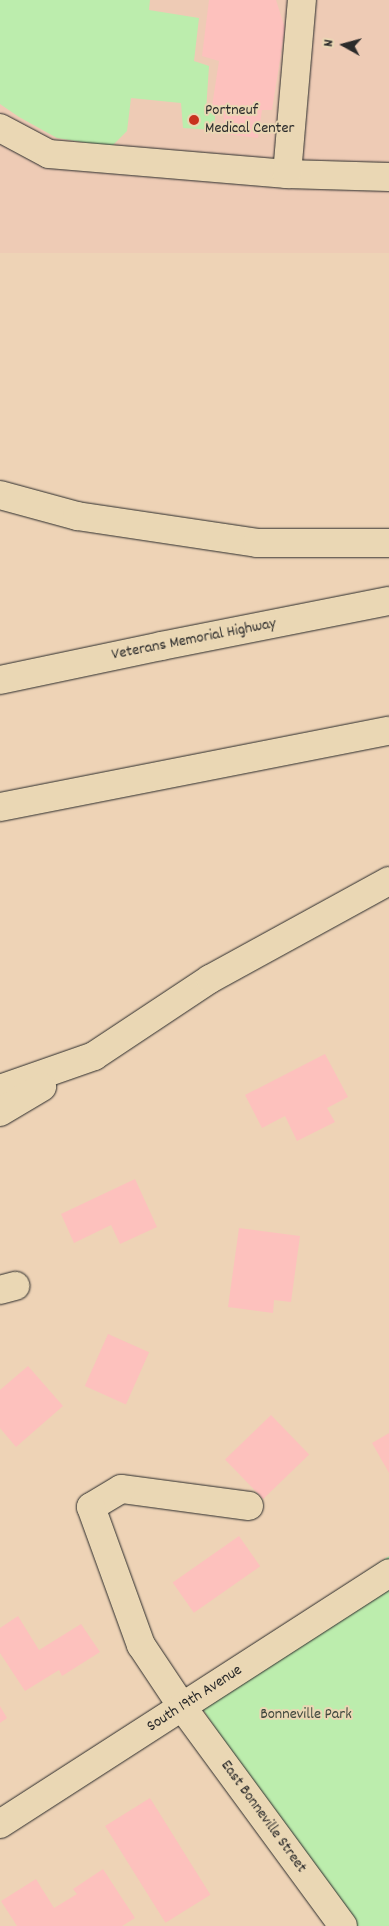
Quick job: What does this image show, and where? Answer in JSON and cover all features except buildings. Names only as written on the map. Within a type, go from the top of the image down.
[{"type":"main road","points":[[287,174],[302,0]]},
{"type":"main road","points":[[0,128],[50,154],[287,174],[387,170]]},
{"type":"main road","points":[[0,495],[77,516],[257,542],[389,543]]},
{"type":"main road","name":"Veterans Memorial Highway","points":[[0,680],[389,601]]},
{"type":"main road","points":[[0,808],[389,731]]},
{"type":"main road","points":[[0,1112],[94,1056],[210,979],[389,881]]},
{"type":"main road","points":[[0,1089],[94,1056]]},
{"type":"main road","name":"East Bonneville Street","points":[[249,1506],[121,1489],[91,1508],[141,1645],[183,1708],[343,1926]]},
{"type":"main road","name":"South 19th Avenue","points":[[0,1824],[183,1708],[389,1573]]},
{"type":"shaded area","name":"Portneuf Medical Center","points":[[0,0],[389,0],[389,253],[0,253]]},
{"type":"green space","points":[[0,0],[150,0],[149,10],[199,18],[194,61],[209,66],[206,111],[215,115],[215,130],[183,128],[181,103],[131,98],[127,131],[111,147],[57,138],[19,117],[0,104]]},
{"type":"green space","name":"Bonneville Park","points":[[389,1556],[389,1926],[346,1926],[196,1699],[198,1687]]},
{"type":"place","name":"Portneuf Medical Center","points":[[194,120]]}]
